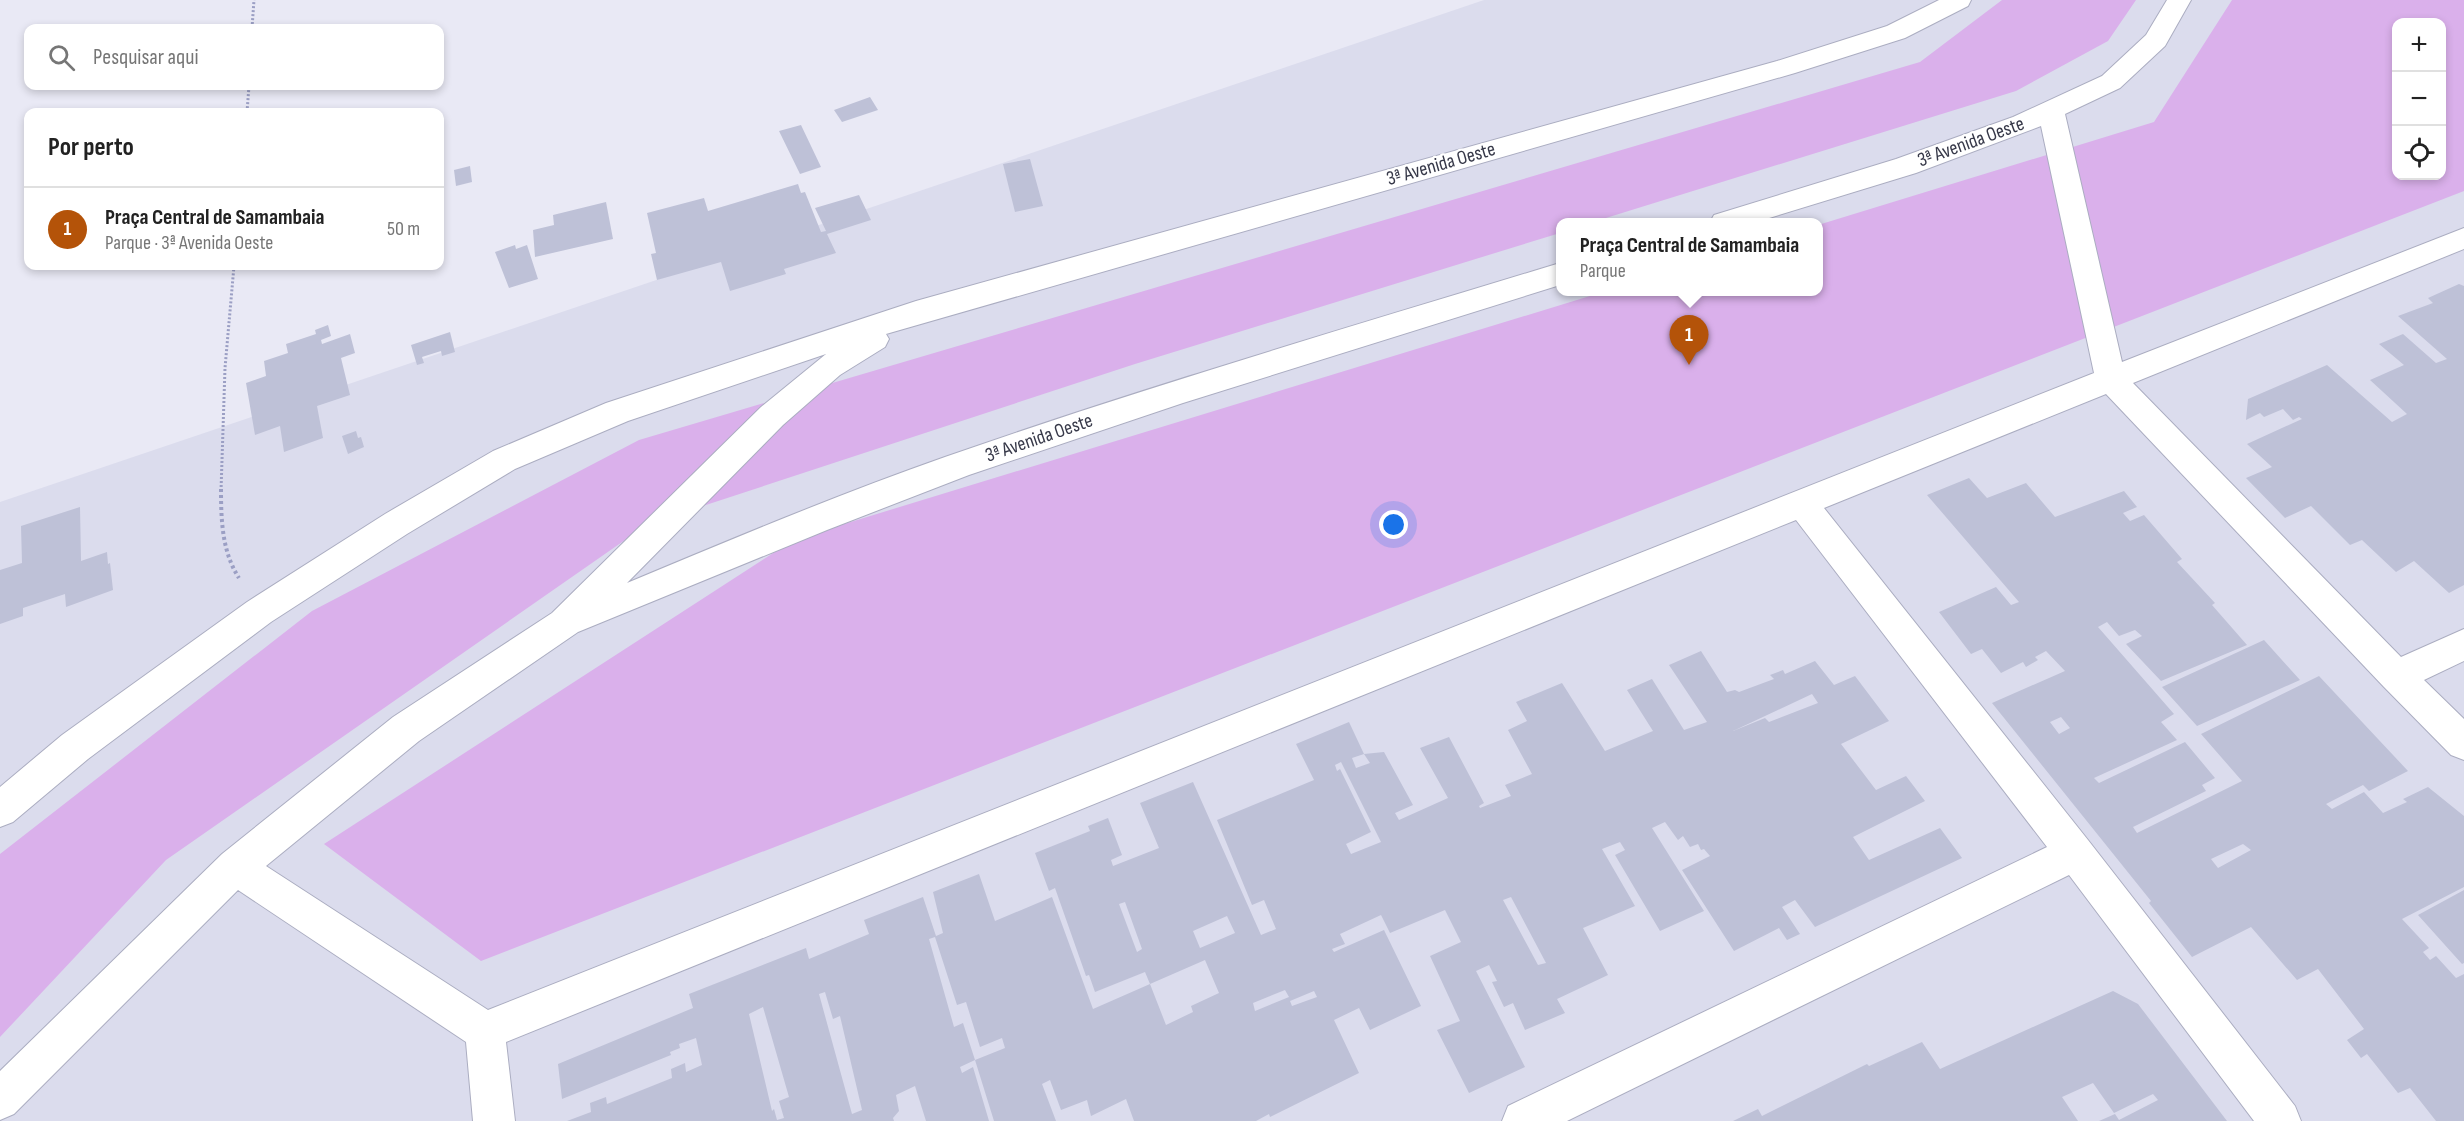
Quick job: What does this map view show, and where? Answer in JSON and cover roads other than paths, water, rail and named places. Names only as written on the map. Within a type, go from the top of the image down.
[{"type":"street","name":"3ª Avenida Oeste","points":[[916,312],[1786,67],[1896,32],[1959,0]]},
{"type":"street","name":"3ª Avenida Oeste","points":[[1737,218],[1905,166],[2022,124],[2111,82],[2156,40],[2179,0]]},
{"type":"street","points":[[2051,110],[2111,380],[2396,676],[2464,742]]},
{"type":"street","points":[[485,1031],[2464,238]]},
{"type":"street","name":"3ª Avenida Oeste","points":[[564,624],[799,526],[956,467],[1136,406],[1556,275]]},
{"type":"street","points":[[0,810],[75,747],[259,612],[504,460],[618,412],[916,312]]},
{"type":"street","points":[[0,1100],[235,867],[406,729],[564,624],[772,416],[829,368],[916,312]]},
{"type":"street","points":[[1801,503],[2075,853],[2280,1121]]},
{"type":"street","points":[[2396,676],[2464,644]]},
{"type":"street","points":[[1522,1121],[2075,853]]},
{"type":"street","points":[[235,867],[485,1031]]},
{"type":"street","points":[[485,1031],[494,1121]]},
{"type":"place","name":"Praça Central de Samambaia","points":[[1689,365]]}]
